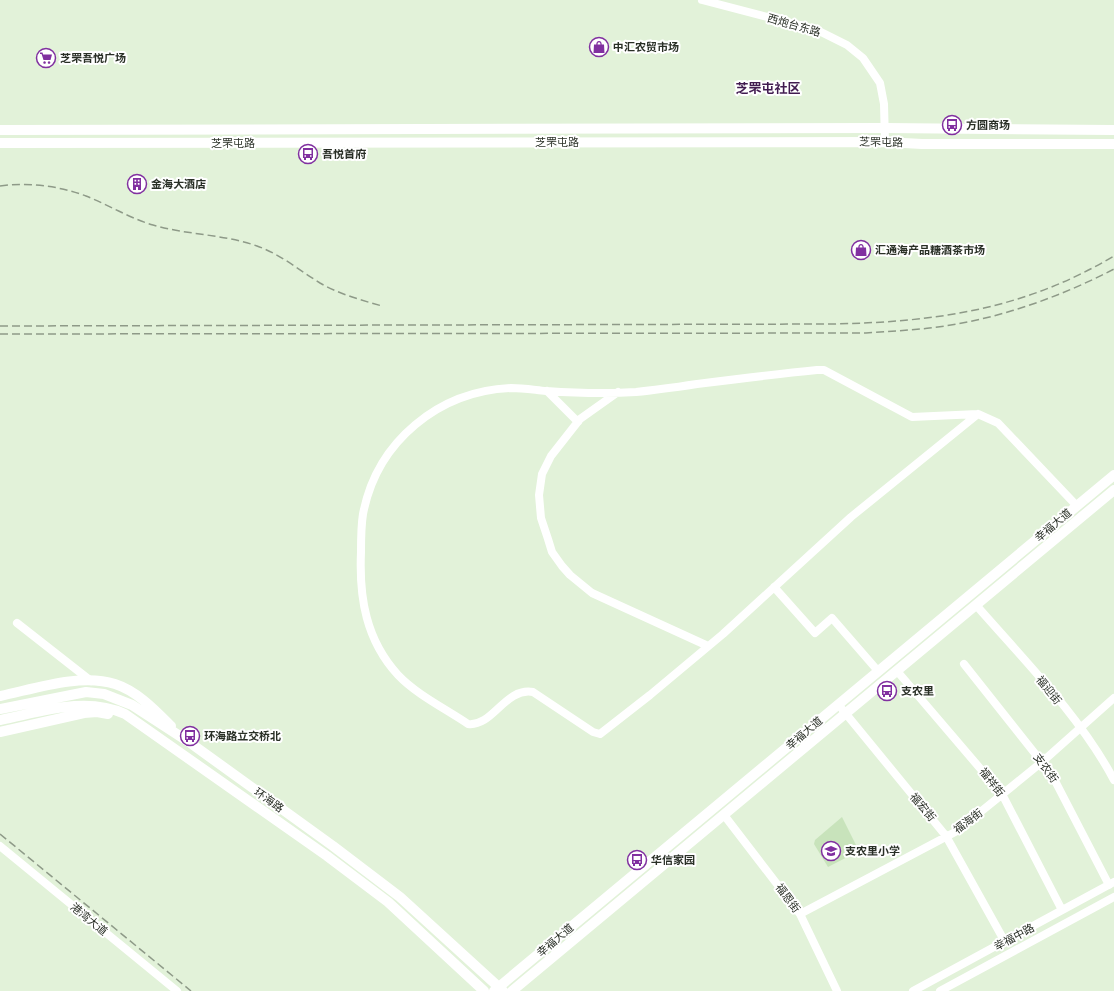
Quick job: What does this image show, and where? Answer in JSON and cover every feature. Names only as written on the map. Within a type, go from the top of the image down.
[{"type":"main road","name":"芝罘屯路","points":[[0,130],[885,128],[1114,130]]},
{"type":"main road","name":"芝罘屯路","points":[[0,144],[885,142],[922,144],[1114,144]]},
{"type":"main road","name":"幸福大道","points":[[498,990],[1114,474]]},
{"type":"main road","name":"幸福大道","points":[[512,991],[1114,490]]},
{"type":"main road","points":[[0,696],[77,680],[115,684],[148,704],[188,742]]},
{"type":"main road","name":"环海路","points":[[0,709],[86,692],[104,694],[132,705],[188,742],[333,846],[400,897],[498,990]]},
{"type":"main road","name":"环海路","points":[[0,720],[83,705],[104,706],[125,714],[180,751],[388,902],[484,991]]},
{"type":"main road","points":[[0,732],[97,712],[110,714],[123,720],[162,744],[180,751]]},
{"type":"street","name":"西炮台东路","points":[[702,0],[817,30],[847,45],[863,58],[880,83],[884,104],[885,142]]},
{"type":"street","points":[[1099,131],[1114,127]]},
{"type":"street","points":[[978,414],[851,517],[708,646],[607,731],[600,734],[593,732],[533,692],[526,691],[511,697],[480,723],[468,724],[399,676],[385,658],[370,632],[364,611],[360,572],[364,514],[377,474],[401,437],[418,421],[437,408],[473,393],[513,388],[547,391],[635,392],[817,370],[833,373],[912,416],[978,414],[998,423],[1076,505]]},
{"type":"street","points":[[547,391],[578,422]]},
{"type":"street","points":[[618,392],[578,422],[551,456],[542,474],[539,495],[542,518],[552,552],[570,575],[592,593],[708,646]]},
{"type":"street","points":[[774,587],[815,633],[832,618],[878,671]]},
{"type":"street","name":"福迎街","points":[[976,605],[1041,680],[1080,728],[1114,780]]},
{"type":"street","points":[[17,622],[91,681]]},
{"type":"street","name":"支农街","points":[[964,664],[1060,787],[1111,884]]},
{"type":"street","name":"福祥街","points":[[897,671],[1002,794],[1062,910]]},
{"type":"street","name":"福海街","points":[[800,914],[957,831],[1042,762],[1114,698]]},
{"type":"street","name":"福宏街","points":[[838,704],[946,836],[1004,942]]},
{"type":"street","name":"福恩街","points":[[724,815],[800,914],[837,991]]},
{"type":"street","name":"港湾大道","points":[[0,846],[177,991]]},
{"type":"street","name":"幸福中路","points":[[913,991],[1111,884]]},
{"type":"street","name":"幸福中路","points":[[940,991],[1114,897]]},
{"type":"green space","points":[[842,817],[859,851],[828,867],[814,844],[815,840]]},
{"type":"railway","points":[[0,186],[22,184],[55,187],[86,196],[136,219],[153,225],[179,231],[231,239],[257,246],[282,258],[327,287],[382,306]]},
{"type":"railway","points":[[0,326],[870,323],[942,316],[978,310],[1012,301],[1046,289],[1080,274],[1114,256]]},
{"type":"railway","points":[[0,334],[866,333],[935,327],[989,317],[1053,297],[1114,269]]},
{"type":"railway","points":[[0,834],[191,991]]},
{"type":"place","name":"中汇农贸市场","points":[[599,47]]},
{"type":"place","name":"芝罘吾悦广场","points":[[46,58]]},
{"type":"place","name":"方圆商场","points":[[952,125]]},
{"type":"place","name":"吾悦首府","points":[[308,154]]},
{"type":"place","name":"金海大酒店","points":[[137,184]]},
{"type":"place","name":"汇通海产品糖酒茶市场","points":[[861,250]]},
{"type":"place","name":"支农里","points":[[887,691]]},
{"type":"place","name":"环海路立交桥北","points":[[190,736]]},
{"type":"place","name":"支农里小学","points":[[831,851]]},
{"type":"place","name":"华信家园","points":[[637,860]]},
{"type":"district","name":"芝罘屯社区","points":[[768,88]]}]
